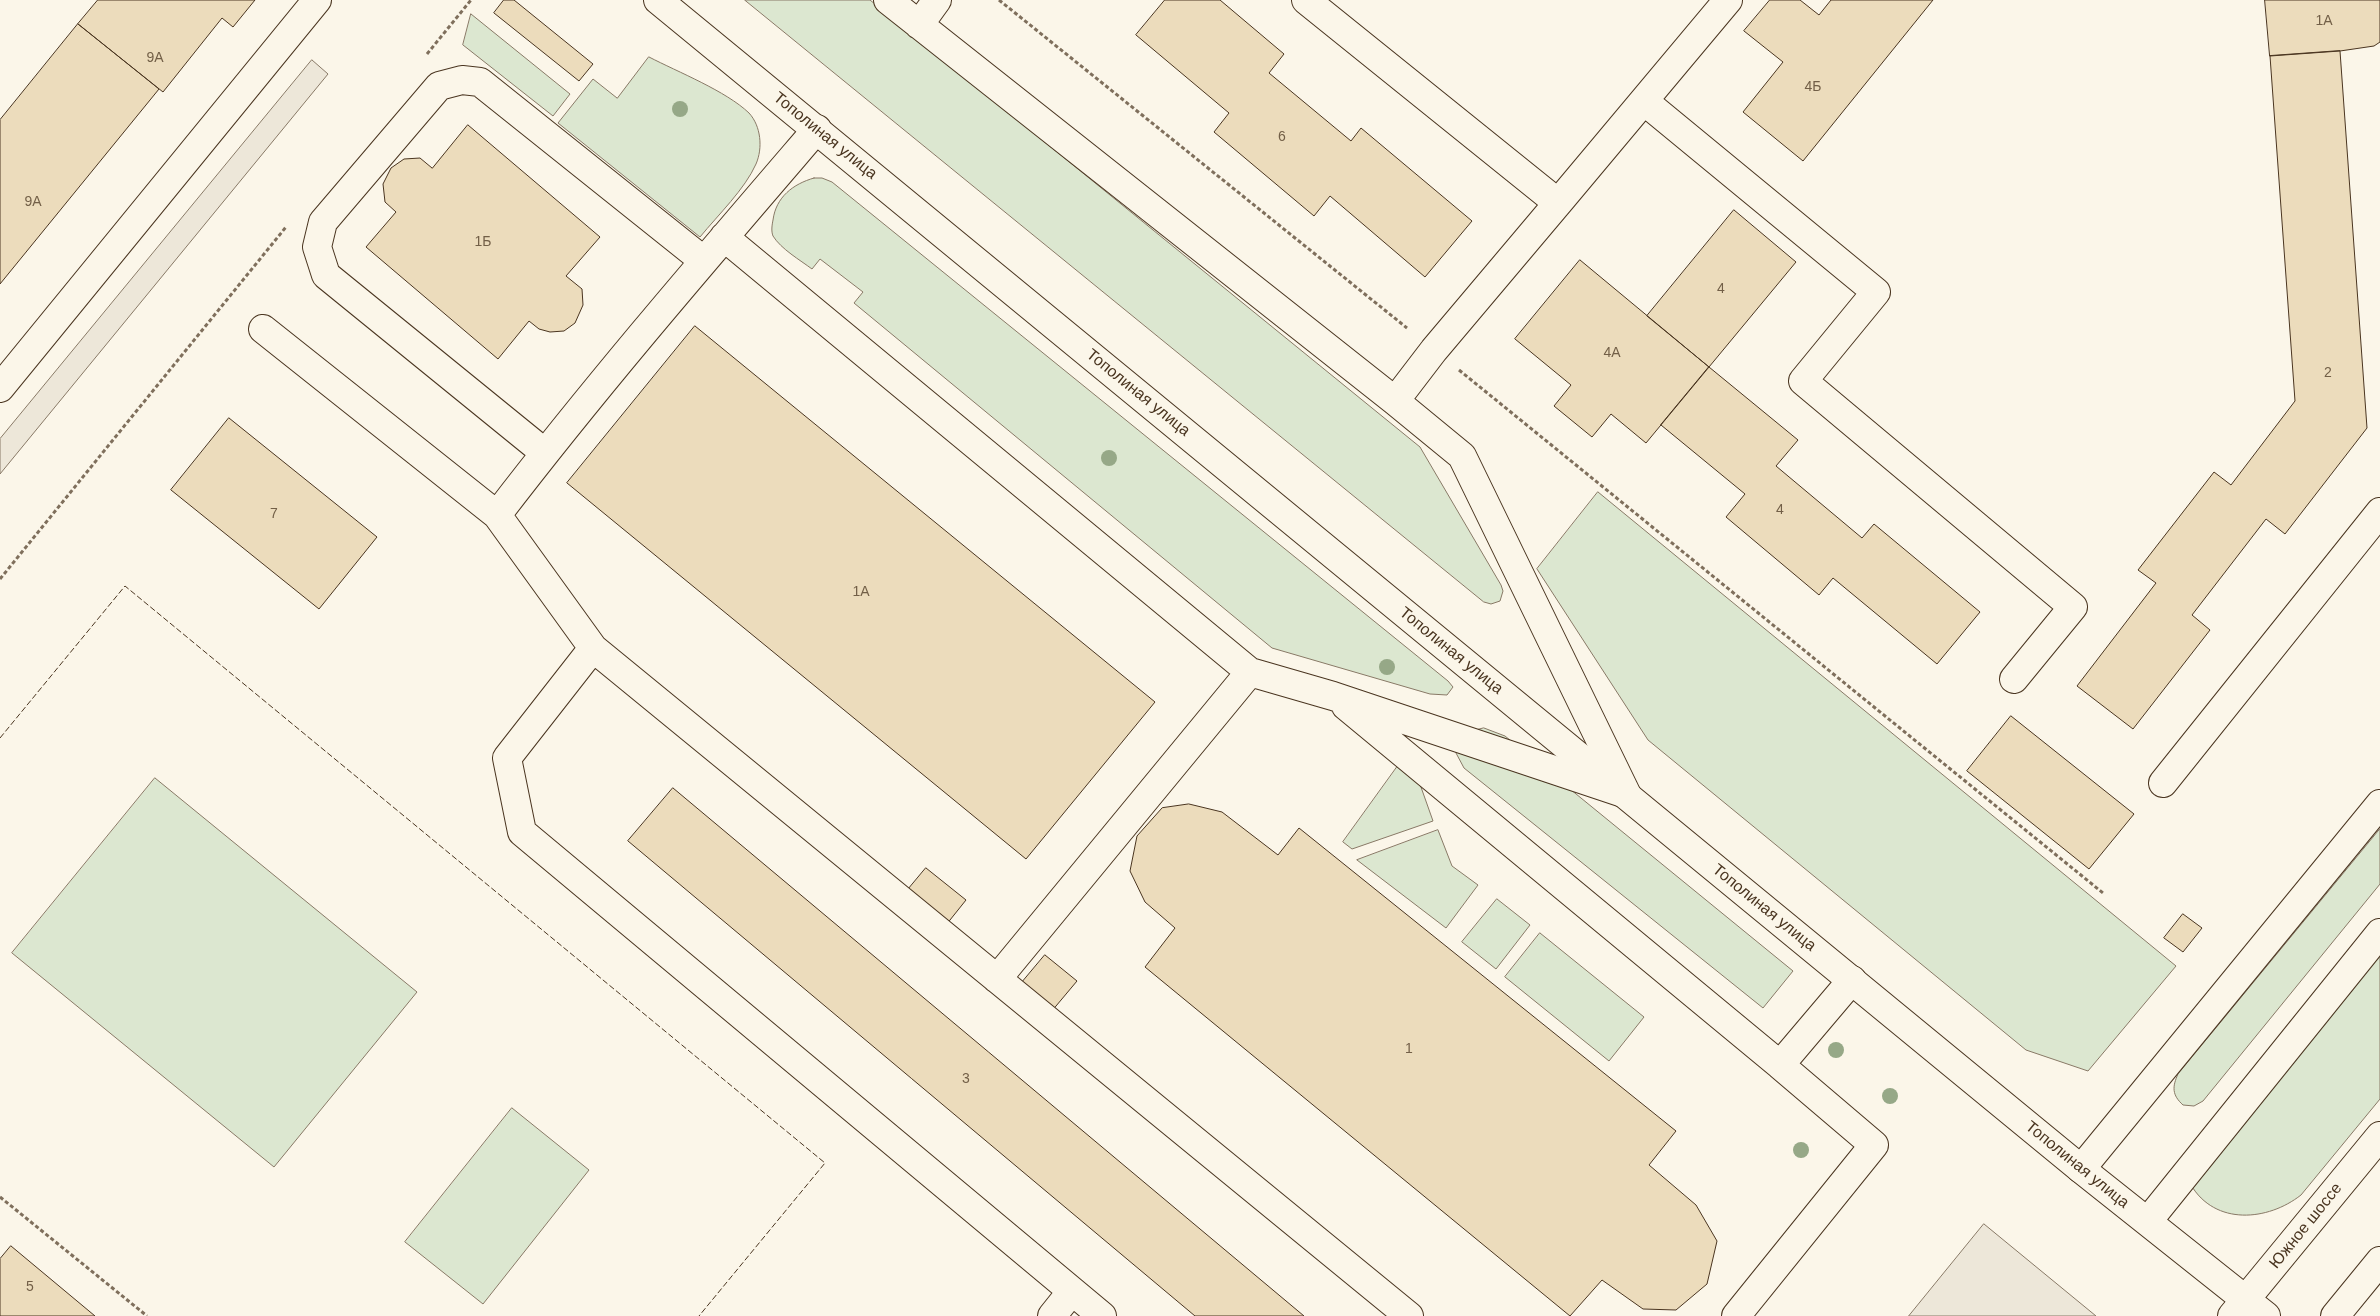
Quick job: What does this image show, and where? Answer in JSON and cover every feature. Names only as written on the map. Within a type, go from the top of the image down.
[{"type":"main road","points":[[0,388],[317,0]]},
{"type":"main road","name":"Тополиная улица","points":[[658,0],[2081,1169],[2148,1221],[2248,1311]]},
{"type":"main road","points":[[888,0],[1462,456],[1627,795]]},
{"type":"main road","points":[[919,25],[937,0]]},
{"type":"main road","points":[[1306,0],[1558,203]]},
{"type":"main road","points":[[1395,401],[1434,350],[1728,0]]},
{"type":"main road","points":[[544,453],[326,275],[317,247],[323,222],[439,86],[462,80],[480,82],[704,261]]},
{"type":"main road","points":[[1644,101],[1876,292],[1803,382],[2073,607],[2014,679]]},
{"type":"main road","points":[[497,515],[544,453],[724,237],[817,129]]},
{"type":"main road","points":[[724,237],[1250,672],[1333,696],[1627,795]]},
{"type":"main road","points":[[263,329],[497,515],[593,648],[1409,1316]]},
{"type":"main road","points":[[2163,783],[2380,512]]},
{"type":"main road","points":[[593,648],[507,758],[522,832],[1102,1316]]},
{"type":"main road","points":[[997,979],[1250,672]]},
{"type":"main road","points":[[1333,696],[1780,1065],[1874,1145],[1736,1316]]},
{"type":"main road","points":[[2081,1169],[2380,804]]},
{"type":"main road","points":[[2148,1221],[2380,933]]},
{"type":"main road","points":[[1780,1065],[1852,980]]},
{"type":"main road","name":"Южное шоссе","points":[[2248,1311],[2380,1136]]},
{"type":"main road","points":[[2335,1316],[2380,1261]]},
{"type":"main road","points":[[1052,1316],[1072,1291]]},
{"type":"path","points":[[421,62],[471,0]]},
{"type":"path","points":[[999,0],[2103,893]]},
{"type":"path","points":[[0,579],[289,224]]},
{"type":"path","points":[[0,1197],[147,1316]]},
{"type":"green space","points":[[745,0],[870,0],[1420,447],[1501,585],[1503,591],[1500,601],[1491,604],[1484,602]]},
{"type":"green space","points":[[471,14],[570,94],[553,116],[463,45]]},
{"type":"green space","points":[[649,57],[728,97],[753,118],[760,137],[758,158],[745,183],[700,237],[558,123],[593,79],[617,98]]},
{"type":"green space","points":[[814,178],[822,178],[832,182],[1448,681],[1453,687],[1447,695],[1430,694],[1272,648],[854,303],[863,292],[820,259],[812,269],[776,241],[773,236],[772,224],[775,212],[782,198],[799,184]]},
{"type":"green space","points":[[1598,492],[2176,966],[2088,1071],[2026,1050],[1648,740],[1537,569]]},
{"type":"green space","points":[[1484,728],[1505,736],[1793,971],[1763,1008],[1464,768],[1456,753],[1457,743],[1472,731]]},
{"type":"green space","points":[[1400,763],[1416,773],[1433,821],[1352,849],[1343,842]]},
{"type":"green space","points":[[155,778],[417,992],[274,1167],[12,953]]},
{"type":"green space","points":[[2380,829],[2380,884],[2203,1101],[2194,1106],[2183,1105],[2174,1091],[2178,1074]]},
{"type":"green space","points":[[1438,830],[1452,866],[1478,885],[1446,928],[1357,860]]},
{"type":"green space","points":[[1497,899],[1530,925],[1496,969],[1462,942]]},
{"type":"green space","points":[[1540,933],[1644,1017],[1609,1061],[1505,977]]},
{"type":"green space","points":[[2380,939],[2380,1099],[2301,1195],[2288,1204],[2258,1214],[2243,1215],[2228,1213],[2214,1208],[2201,1198],[2191,1185]]},
{"type":"green space","points":[[512,1108],[589,1170],[483,1304],[405,1242]]},
{"type":"shaded area","points":[[312,60],[328,74],[0,474],[0,439]]},
{"type":"shaded area","points":[[1984,1224],[2096,1316],[1909,1316]]},
{"type":"building","points":[[98,0],[255,0],[233,27],[222,18],[163,92],[78,24]]},
{"type":"building","points":[[504,0],[514,0],[593,64],[579,81],[494,13]]},
{"type":"building","points":[[1165,0],[1220,0],[1284,54],[1269,73],[1351,141],[1361,128],[1472,221],[1425,277],[1330,196],[1314,216],[1214,132],[1229,113],[1136,35]]},
{"type":"building","points":[[1770,0],[1800,0],[1819,15],[1831,0],[1933,0],[1803,161],[1743,112],[1783,62],[1744,31]]},
{"type":"building","points":[[2265,0],[2380,0],[2380,42],[2374,46],[2340,51],[2270,56]]},
{"type":"building","points":[[78,24],[159,89],[0,284],[0,120]]},
{"type":"building","points":[[2340,51],[2367,428],[2285,534],[2266,519],[2192,615],[2210,630],[2133,729],[2077,686],[2156,583],[2138,570],[2214,472],[2231,485],[2295,401],[2270,56]]},
{"type":"building","points":[[468,125],[600,237],[566,276],[582,289],[583,305],[575,323],[564,331],[550,332],[539,329],[529,321],[498,359],[366,247],[396,212],[385,202],[383,184],[391,168],[404,159],[420,158],[432,168]]},
{"type":"building","points":[[1734,210],[1796,262],[1709,367],[1647,316]]},
{"type":"building","points":[[1580,260],[1709,367],[1646,443],[1611,414],[1592,437],[1554,406],[1571,385],[1515,339]]},
{"type":"building","points":[[695,326],[1155,702],[1026,859],[567,483]]},
{"type":"building","points":[[1709,367],[1798,440],[1776,466],[1862,538],[1874,524],[1980,612],[1937,664],[1833,578],[1819,595],[1726,517],[1745,494],[1661,425]]},
{"type":"building","points":[[229,418],[377,537],[319,609],[171,490]]},
{"type":"building","points":[[2011,716],[2134,814],[2089,869],[1967,771]]},
{"type":"building","points":[[673,788],[1304,1316],[1195,1316],[628,841]]},
{"type":"building","points":[[1189,804],[1222,812],[1278,855],[1299,828],[1676,1131],[1649,1165],[1696,1205],[1717,1241],[1707,1284],[1676,1310],[1643,1309],[1602,1280],[1570,1316],[1145,967],[1175,928],[1145,902],[1130,871],[1137,836],[1162,808]]},
{"type":"building","points":[[926,868],[966,900],[946,925],[906,892]]},
{"type":"building","points":[[2183,914],[2202,928],[2183,952],[2164,938]]},
{"type":"building","points":[[1045,955],[1077,981],[1051,1012],[1019,986]]},
{"type":"building","points":[[11,1246],[95,1316],[0,1316],[0,1259]]},
{"type":"fence","points":[[0,738],[125,586],[825,1163],[699,1316]]}]
